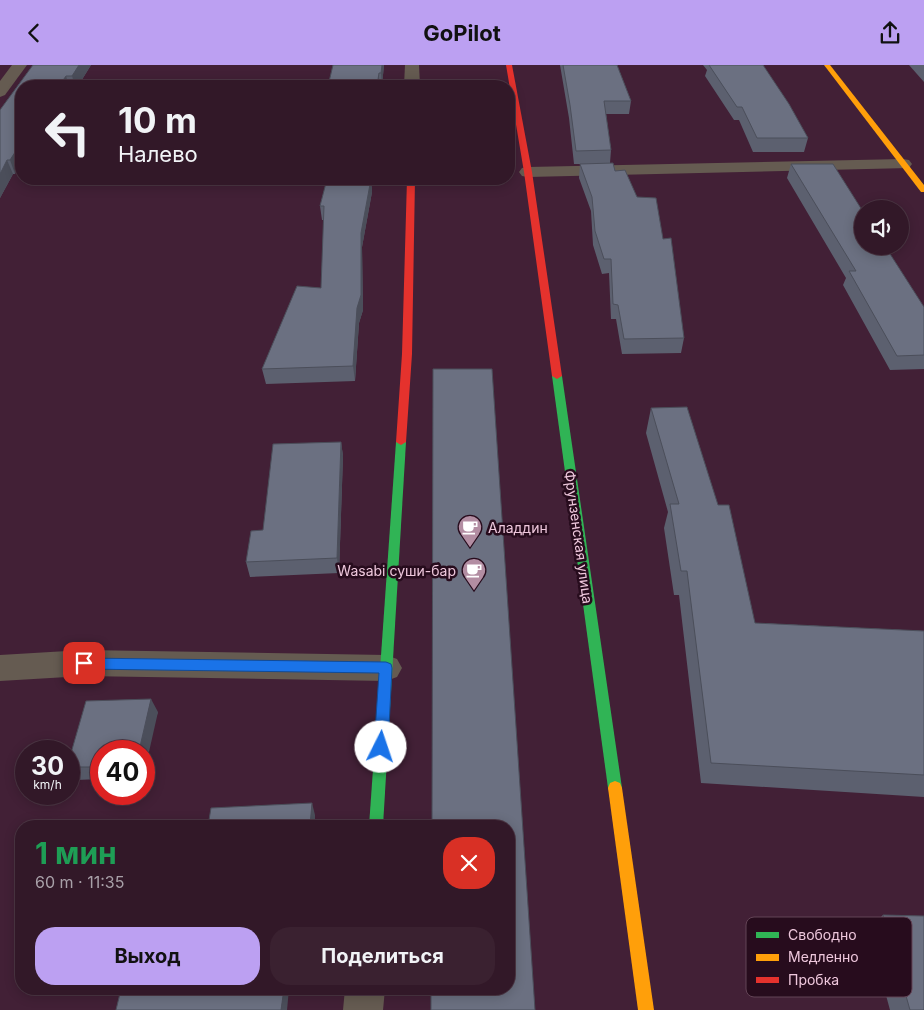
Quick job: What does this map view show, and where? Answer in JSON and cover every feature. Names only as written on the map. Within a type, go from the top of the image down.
[{"type":"street","points":[[0,92],[20,65]]},
{"type":"street","points":[[412,65],[412,80]]},
{"type":"street","name":"Фрунзенская улица","points":[[509,65],[512,80]]},
{"type":"street","points":[[827,65],[903,164],[923,186]]},
{"type":"street","name":"Фрунзенская улица","points":[[515,99],[528,172],[646,1010]]},
{"type":"street","points":[[528,172],[903,164]]},
{"type":"street","points":[[376,820],[407,354],[411,185]]},
{"type":"street","points":[[0,668],[84,663],[386,668]]},
{"type":"street","points":[[364,1010],[365,995]]},
{"type":"building","points":[[33,65],[79,65],[72,76],[66,76],[63,80],[22,80]]},
{"type":"building","points":[[333,65],[382,65],[378,80],[329,80]]},
{"type":"building","points":[[563,65],[617,65],[631,101],[604,101],[611,150],[576,151]]},
{"type":"building","points":[[709,65],[763,65],[789,104],[808,138],[757,138],[742,107],[737,107]]},
{"type":"building","points":[[15,90],[15,152],[10,160],[7,160],[0,174],[0,110]]},
{"type":"building","points":[[613,163],[615,171],[625,170],[637,197],[656,198],[663,239],[671,238],[684,338],[624,339],[618,305],[613,304],[611,259],[604,259],[595,231],[592,197],[580,164]]},
{"type":"building","points":[[791,164],[833,164],[856,200],[854,200],[854,255],[891,255],[924,307],[924,355],[897,356],[849,271],[856,271]]},
{"type":"building","points":[[325,185],[370,185],[361,233],[361,295],[357,308],[353,366],[262,369],[297,286],[321,288],[324,206],[320,206]]},
{"type":"building","points":[[433,369],[492,369],[535,1010],[431,1010],[431,995],[515,995],[515,820],[432,820]]},
{"type":"building","points":[[687,407],[718,505],[729,505],[755,623],[924,631],[924,775],[711,763],[687,571],[681,571],[670,504],[679,504],[651,408]]},
{"type":"building","points":[[341,442],[337,558],[246,562],[251,531],[263,530],[273,444]]},
{"type":"building","points":[[151,699],[142,740],[90,740],[90,767],[80,767],[80,740],[75,740],[86,701]]},
{"type":"building","points":[[312,803],[311,820],[209,820],[211,808]]},
{"type":"building","points":[[883,915],[924,916],[924,1010],[910,1010],[906,997],[912,997],[912,917],[884,917]]},
{"type":"building","points":[[120,995],[283,995],[281,1010],[116,1010]]},
{"type":"traffic: fast","points":[[557,376],[615,788]]},
{"type":"traffic: fast","points":[[376,820],[401,442]]},
{"type":"traffic: slow","points":[[827,65],[924,190]]},
{"type":"traffic: slow","points":[[615,788],[646,1010]]},
{"type":"traffic: jam","points":[[509,65],[512,80]]},
{"type":"traffic: jam","points":[[515,99],[528,172],[557,376]]},
{"type":"traffic: jam","points":[[401,442],[407,354],[411,185]]},
{"type":"place","name":"Аладдин","points":[[470,548]]},
{"type":"place","name":"Wasabi суши-бар","points":[[474,591]]},
{"type":"route","points":[[84,663],[386,668],[381,747]]}]
